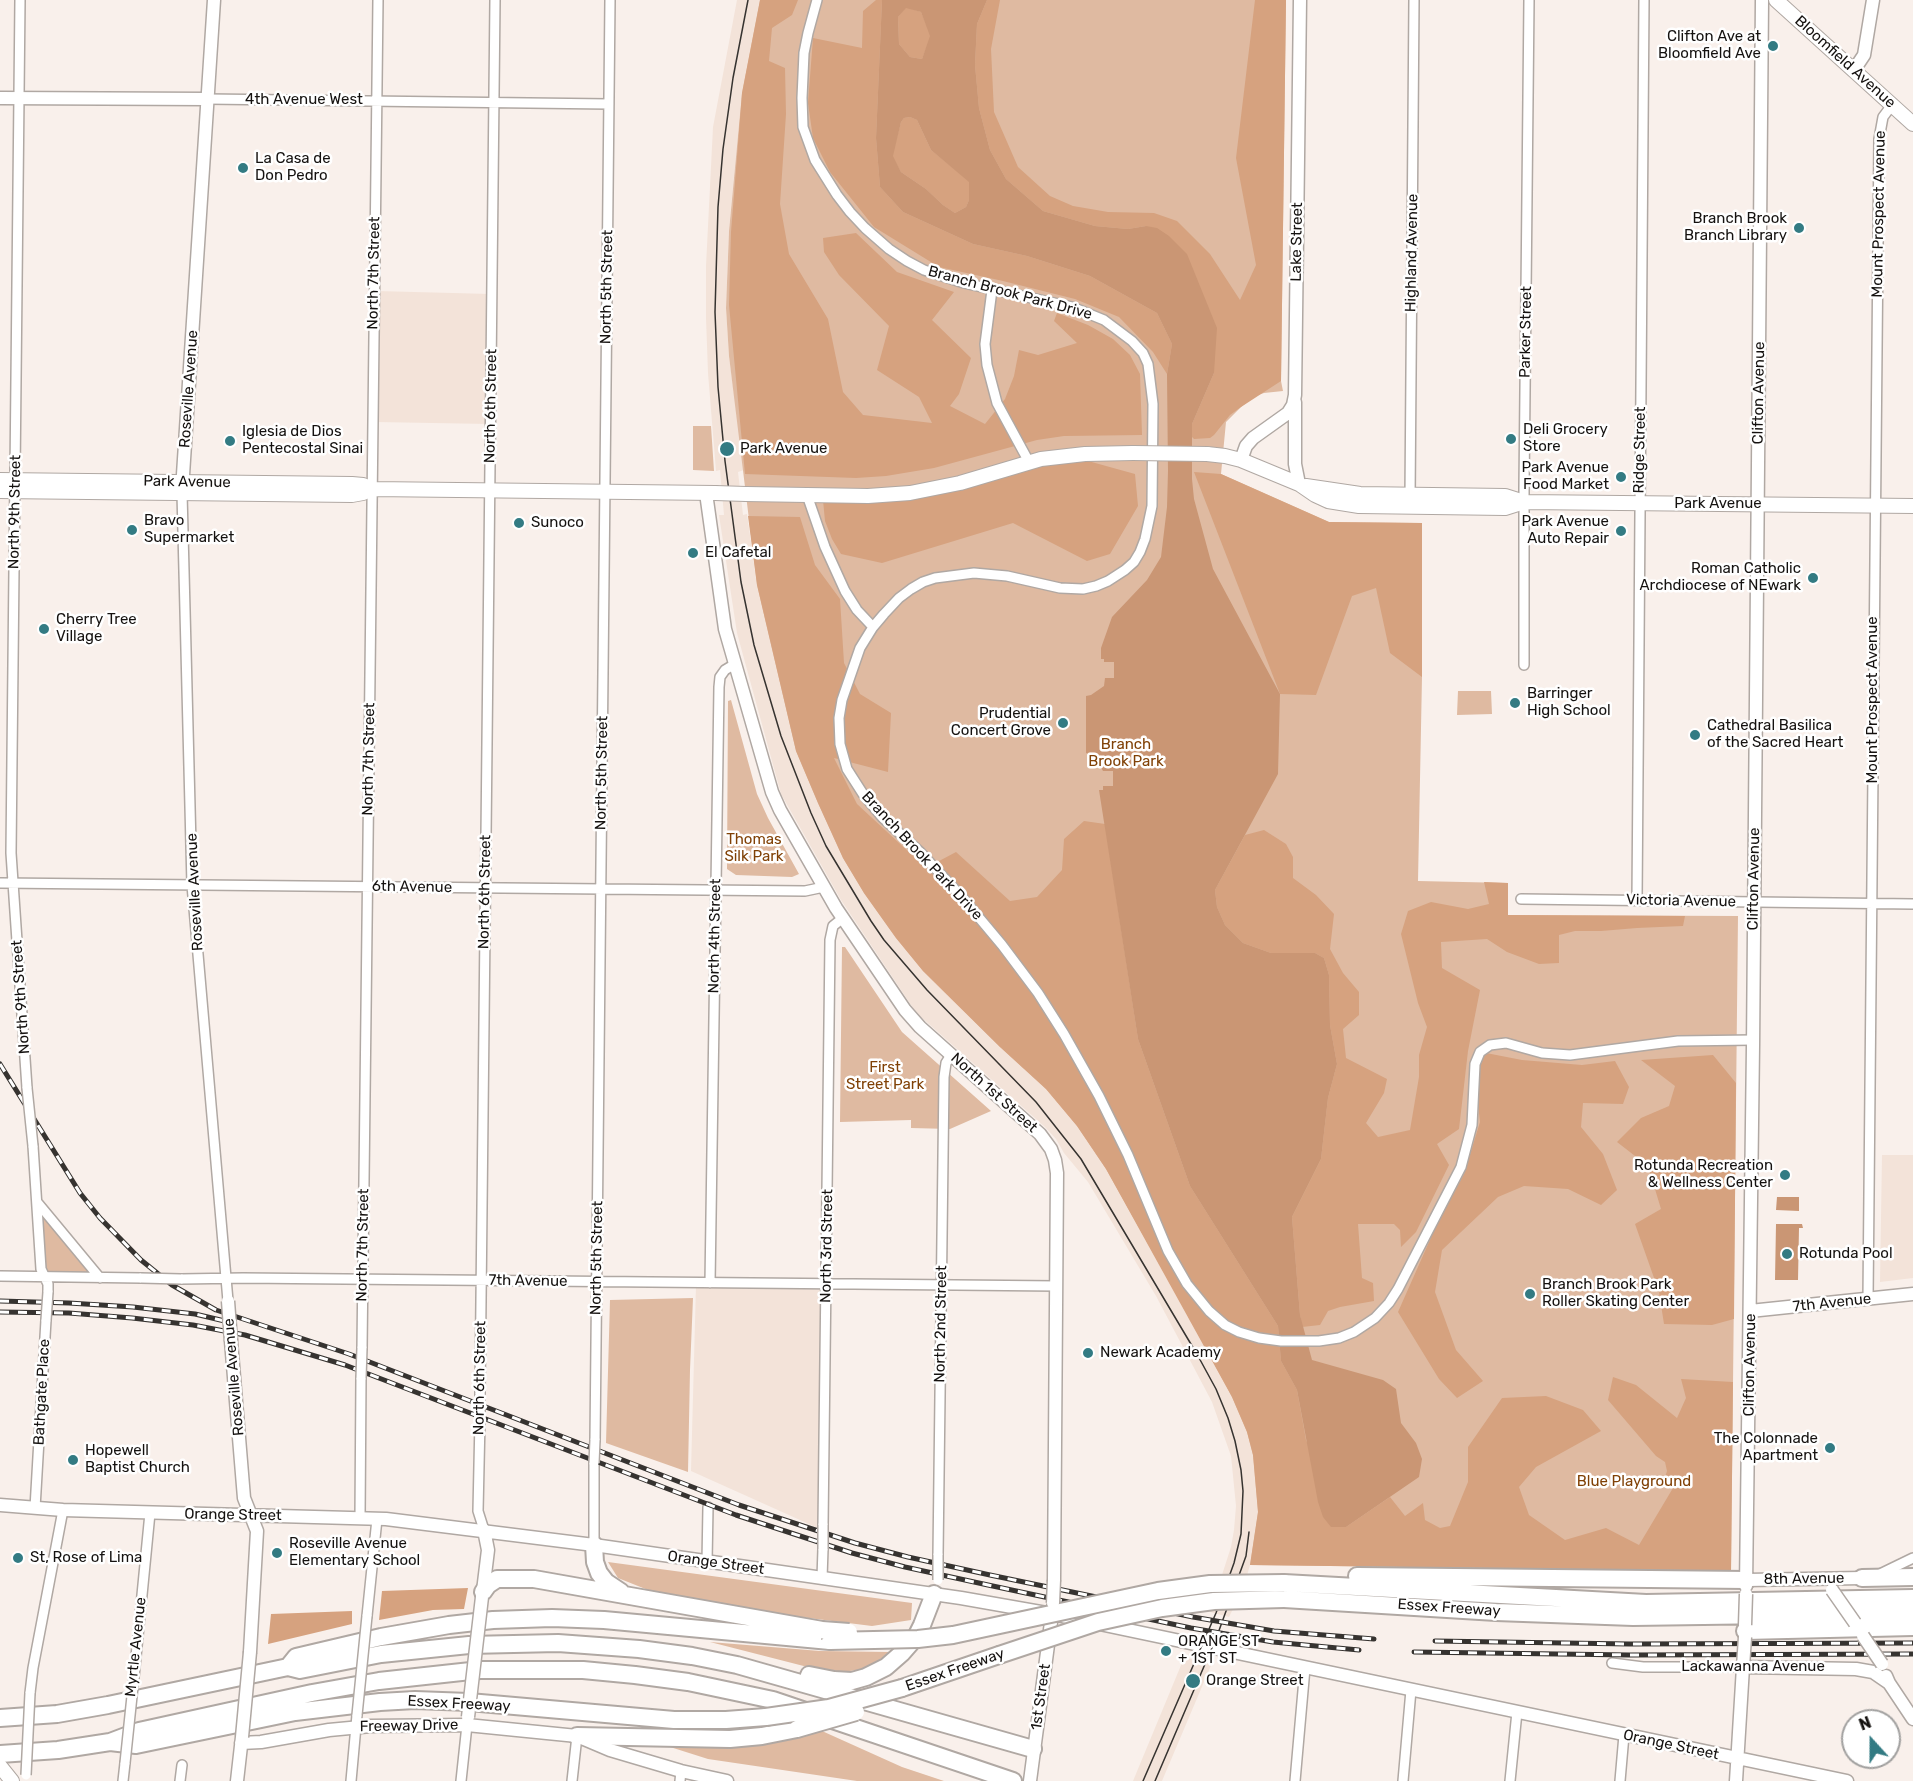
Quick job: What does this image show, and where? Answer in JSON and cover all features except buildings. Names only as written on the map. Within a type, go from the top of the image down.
[{"type":"highway","points":[[594,1545],[595,1562],[602,1578],[611,1586],[633,1597]]},
{"type":"highway","points":[[1867,1578],[1913,1577]]},
{"type":"highway","points":[[483,1594],[488,1585],[497,1579],[549,1581],[826,1636]]},
{"type":"highway","name":"Essex Freeway","points":[[826,1636],[870,1633],[918,1639],[988,1629],[1106,1601],[1175,1588],[1227,1583],[1646,1602],[1913,1598]]},
{"type":"highway","points":[[1286,1586],[1746,1587]]},
{"type":"highway","name":"Essex Freeway","points":[[0,1754],[58,1750],[111,1742],[136,1745],[295,1712],[346,1704],[396,1701],[469,1702],[674,1720],[766,1717],[829,1708],[902,1688],[1054,1636],[1130,1614],[1286,1586],[1496,1612],[1633,1617],[1913,1613]]},
{"type":"highway","points":[[737,1665],[754,1663],[834,1680],[852,1681],[866,1677],[886,1667],[907,1648],[920,1631],[936,1587]]},
{"type":"highway","points":[[288,1667],[296,1657],[381,1637],[493,1620],[561,1618],[604,1620],[826,1636]]},
{"type":"highway","points":[[1745,1631],[1913,1627]]},
{"type":"highway","points":[[0,1718],[57,1714],[108,1706],[288,1667],[300,1670],[381,1654],[443,1646],[575,1644],[639,1649],[737,1665],[1034,1749]]},
{"type":"highway","points":[[111,1742],[139,1731],[312,1693],[379,1681],[480,1670],[583,1670],[688,1682],[773,1700],[1013,1781]]},
{"type":"highway","points":[[577,1736],[730,1739],[774,1734],[883,1703],[902,1688]]},
{"type":"main road","name":"Roseville Avenue","points":[[182,488],[214,0]]},
{"type":"main road","name":"Lake Street","points":[[1299,484],[1295,464],[1295,395],[1300,0]]},
{"type":"main road","name":"Clifton Avenue","points":[[1736,1781],[1746,1587],[1762,0]]},
{"type":"main road","name":"Bloomfield Avenue","points":[[1776,0],[1913,124]]},
{"type":"main road","points":[[1854,70],[1864,55],[1873,0]]},
{"type":"main road","name":"4th Avenue West","points":[[0,98],[207,99]]},
{"type":"main road","points":[[1241,460],[1246,446],[1253,438],[1288,413],[1295,395]]},
{"type":"main road","name":"Park Avenue","points":[[0,491],[15,486],[182,488],[352,495],[372,489],[884,495],[923,492],[1048,458],[1085,454],[1133,453],[1225,456],[1241,460],[1299,484],[1410,501],[1505,508],[1524,502],[1913,507]]},
{"type":"main road","name":"Park Avenue","points":[[0,480],[15,486]]},
{"type":"main road","points":[[711,493],[724,623],[735,664]]},
{"type":"main road","name":"North 1st Street","points":[[735,664],[774,797],[843,918],[905,1010],[951,1055],[1034,1128],[1051,1149],[1057,1173],[1052,1608]]},
{"type":"main road","name":"7th Avenue","points":[[1750,1311],[1913,1293]]},
{"type":"main road","name":"Roseville Avenue","points":[[228,1301],[244,1498],[257,1531],[250,1652],[237,1781]]},
{"type":"main road","name":"Orange Street","points":[[0,1505],[63,1510],[377,1519],[484,1530],[822,1578],[936,1587],[1052,1608],[1305,1668],[1847,1781]]},
{"type":"main road","name":"North 6th Street","points":[[467,1721],[488,1550],[484,1530]]},
{"type":"main road","name":"8th Avenue","points":[[1746,1587],[1814,1579],[1867,1578]]},
{"type":"main road","points":[[1814,1579],[1823,1582],[1832,1590],[1882,1664],[1889,1683],[1913,1719]]},
{"type":"main road","name":"1st Street","points":[[1030,1781],[1052,1608]]},
{"type":"main road","name":"Lackawanna Avenue","points":[[1743,1667],[1856,1669],[1873,1672],[1889,1683]]},
{"type":"main road","name":"Freeway Drive","points":[[242,1740],[261,1742],[357,1721],[421,1724],[467,1721],[577,1736],[680,1776],[727,1781]]},
{"type":"street","name":"North 9th Street","points":[[20,0],[11,853],[41,1269],[44,1276]]},
{"type":"street","name":"North 7th Street","points":[[360,1518],[378,0]]},
{"type":"street","name":"North 6th Street","points":[[484,1530],[478,1511],[495,0]]},
{"type":"street","name":"North 5th Street","points":[[594,1545],[610,0]]},
{"type":"street","name":"Branch Brook Park Drive","points":[[817,0],[804,53],[801,108],[805,135],[820,169],[850,212],[897,256],[915,266],[944,277],[1063,305],[1095,316],[1119,329],[1132,340],[1146,358],[1153,395],[1153,481],[1150,515],[1145,539],[1137,558],[1120,574],[1096,586],[1083,589],[1068,589],[989,574],[966,574],[923,582],[905,593],[873,627],[860,648],[840,709],[840,744],[844,761],[852,778],[876,810],[961,896],[1038,993],[1099,1096],[1128,1155],[1165,1244],[1187,1284],[1209,1311],[1226,1325],[1245,1335],[1266,1339],[1319,1341],[1346,1335],[1368,1323],[1389,1303],[1398,1289],[1464,1159],[1472,1125],[1475,1064],[1478,1055],[1495,1043],[1506,1043],[1542,1053],[1570,1055],[1678,1041],[1753,1040]]},
{"type":"street","name":"Highland Avenue","points":[[1410,501],[1414,0]]},
{"type":"street","name":"Parker Street","points":[[1524,665],[1529,0]]},
{"type":"street","name":"Ridge Street","points":[[1637,901],[1644,0]]},
{"type":"street","name":"4th Avenue West","points":[[207,99],[609,104]]},
{"type":"street","name":"Mount Prospect Avenue","points":[[1868,1299],[1879,139],[1883,117],[1892,105]]},
{"type":"street","points":[[992,290],[985,344],[987,365],[997,403],[1029,462]]},
{"type":"street","name":"Roseville Avenue","points":[[182,488],[192,885],[228,1301]]},
{"type":"street","points":[[807,495],[825,547],[845,591],[857,610],[873,627]]},
{"type":"street","name":"North 4th Street","points":[[710,1282],[719,681],[725,670],[735,664]]},
{"type":"street","name":"6th Avenue","points":[[0,883],[805,891],[824,887]]},
{"type":"street","name":"Victoria Avenue","points":[[1521,900],[1913,904]]},
{"type":"street","name":"North 3rd Street","points":[[822,1578],[830,940],[833,926],[843,918]]},
{"type":"street","name":"North 2nd Street","points":[[936,1587],[944,1077],[946,1063],[951,1055]]},
{"type":"street","points":[[37,1202],[100,1278]]},
{"type":"street","name":"7th Avenue","points":[[0,1276],[1057,1286]]},
{"type":"street","name":"Bathgate Place","points":[[35,1508],[48,1292],[48,1284],[44,1276]]},
{"type":"street","points":[[707,1562],[708,1507]]},
{"type":"street","points":[[14,1776],[63,1510]]},
{"type":"street","name":"Myrtle Avenue","points":[[123,1781],[150,1513]]},
{"type":"street","points":[[351,1781],[377,1519]]},
{"type":"street","name":"8th Avenue","points":[[1867,1578],[1913,1558]]},
{"type":"street","name":"Lackawanna Avenue","points":[[1612,1664],[1643,1667],[1743,1667]]},
{"type":"street","points":[[1295,1781],[1305,1668]]},
{"type":"street","points":[[1403,1781],[1411,1690]]},
{"type":"street","points":[[1510,1781],[1517,1712]]},
{"type":"street","name":"North 6th Street","points":[[461,1781],[467,1721]]},
{"type":"street","points":[[1620,1781],[1624,1735]]},
{"type":"street","points":[[572,1781],[577,1736]]},
{"type":"street","points":[[180,1781],[182,1766]]},
{"type":"shaded area","points":[[737,0],[760,0],[742,93],[729,230],[726,308],[729,356],[744,470],[738,472],[743,515],[747,514],[757,585],[796,751],[896,938],[923,971],[1046,1089],[1077,1126],[1106,1169],[1232,1397],[1247,1432],[1253,1455],[1258,1512],[1250,1565],[1243,1589],[1229,1617],[1210,1612],[1231,1547],[1234,1530],[1236,1506],[1231,1456],[1212,1402],[1156,1296],[1088,1182],[1064,1153],[1056,1139],[913,1008],[841,900],[781,794],[737,633],[719,515],[724,515],[720,470],[716,471],[708,373],[706,266],[713,127]]},
{"type":"shaded area","points":[[760,0],[798,0],[792,15],[772,28],[769,61],[785,68],[786,114],[780,204],[789,254],[828,319],[843,392],[863,415],[932,423],[919,397],[877,370],[889,326],[839,275],[824,252],[823,238],[856,233],[897,272],[954,292],[932,320],[971,358],[959,394],[950,406],[985,424],[1005,399],[1014,376],[1019,350],[1038,355],[1077,343],[1054,321],[1057,313],[1088,325],[1113,339],[1130,355],[1140,374],[1142,435],[1064,436],[1037,440],[934,468],[886,476],[856,478],[745,474],[729,305],[731,232],[742,93]]},
{"type":"shaded area","points":[[876,0],[882,0],[876,138],[880,187],[903,212],[973,244],[1027,256],[1090,276],[1157,313],[1172,344],[1167,374],[1153,352],[1119,317],[1075,299],[939,267],[874,227],[830,172],[813,138],[808,103],[813,38],[862,48],[863,11]]},
{"type":"shaded area","points":[[882,0],[987,0],[977,24],[975,65],[979,108],[990,150],[1006,179],[1043,211],[1095,226],[1128,229],[1146,226],[1157,228],[1169,236],[1187,254],[1217,328],[1214,373],[1192,424],[1194,499],[1213,569],[1280,694],[1278,774],[1215,890],[1217,907],[1225,925],[1243,943],[1271,953],[1315,953],[1324,958],[1329,975],[1330,1025],[1337,1064],[1328,1098],[1321,1159],[1292,1217],[1300,1315],[1312,1360],[1383,1380],[1396,1389],[1401,1423],[1416,1443],[1422,1459],[1419,1477],[1346,1527],[1331,1527],[1323,1517],[1318,1502],[1297,1390],[1281,1361],[1278,1326],[1190,1186],[1138,1039],[1099,790],[1103,790],[1103,786],[1113,786],[1113,771],[1103,771],[1096,758],[1086,753],[1086,696],[1104,686],[1105,678],[1114,678],[1114,662],[1104,662],[1104,659],[1101,659],[1101,648],[1112,617],[1147,580],[1161,557],[1167,507],[1167,374],[1172,344],[1157,313],[1090,276],[1027,256],[973,244],[903,212],[880,187],[876,138]],"holes":[[[906,8],[921,12],[930,36],[922,59],[910,57],[899,44],[898,17]],[[910,117],[917,120],[931,150],[969,182],[969,200],[966,207],[955,213],[901,172],[893,156],[901,122],[904,118]]]},
{"type":"shaded area","points":[[987,0],[1000,0],[991,49],[994,112],[1018,167],[1050,196],[1073,206],[1108,212],[1154,213],[1177,221],[1210,254],[1240,300],[1256,265],[1236,158],[1255,0],[1286,0],[1281,381],[1230,415],[1210,438],[1194,439],[1192,424],[1214,373],[1146,226],[1128,229],[1095,226],[1043,211],[1006,179],[990,150],[979,108],[975,65],[977,24]]},
{"type":"shaded area","points":[[906,7],[921,12],[931,36],[922,59],[910,57],[899,44],[898,17]]},
{"type":"shaded area","points":[[910,117],[917,120],[931,150],[969,181],[969,200],[966,207],[955,213],[901,172],[892,156],[901,122],[904,118]]},
{"type":"shaded area","points":[[376,291],[491,294],[490,424],[375,422]]},
{"type":"shaded area","points":[[1088,461],[1135,474],[1138,506],[1110,554],[1087,561],[1013,523],[882,563],[841,554],[825,521],[823,500],[881,503],[932,495],[1023,468]]},
{"type":"shaded area","points":[[1194,472],[1221,474],[1329,522],[1422,523],[1422,677],[1390,653],[1376,588],[1352,596],[1316,695],[1280,694]]},
{"type":"shaded area","points":[[748,516],[800,517],[815,565],[840,599],[844,663],[860,694],[891,713],[888,772],[834,758],[857,804],[926,868],[956,852],[1010,901],[1037,897],[1062,870],[1064,839],[1084,821],[1105,824],[1138,1039],[1190,1186],[1278,1326],[1281,1361],[1297,1390],[1306,1440],[1346,1527],[1390,1497],[1405,1516],[1423,1503],[1425,1520],[1440,1528],[1450,1526],[1468,1482],[1468,1447],[1502,1398],[1546,1396],[1583,1410],[1601,1431],[1536,1467],[1519,1487],[1529,1515],[1565,1540],[1606,1528],[1639,1545],[1673,1488],[1663,1483],[1667,1471],[1665,1462],[1656,1456],[1608,1400],[1613,1377],[1636,1385],[1677,1418],[1686,1398],[1681,1379],[1733,1382],[1731,1571],[1250,1565],[1258,1512],[1253,1455],[1247,1432],[1232,1397],[1106,1169],[1077,1126],[1046,1089],[923,971],[864,893],[843,858],[796,751],[757,585]]},
{"type":"shaded area","points":[[1264,830],[1286,844],[1293,857],[1293,878],[1316,895],[1334,914],[1330,949],[1343,973],[1359,992],[1359,1015],[1343,1029],[1346,1058],[1387,1079],[1384,1093],[1366,1123],[1378,1137],[1410,1130],[1419,1077],[1419,1055],[1427,1027],[1418,1003],[1401,934],[1408,911],[1431,902],[1468,909],[1489,904],[1484,882],[1508,883],[1508,915],[1685,916],[1683,926],[1575,931],[1559,935],[1559,963],[1539,964],[1507,952],[1487,939],[1441,942],[1442,968],[1480,990],[1468,1051],[1459,1129],[1437,1144],[1449,1165],[1416,1232],[1401,1247],[1400,1230],[1394,1224],[1358,1224],[1362,1278],[1373,1283],[1374,1301],[1328,1311],[1320,1325],[1302,1327],[1292,1217],[1321,1159],[1328,1098],[1337,1064],[1330,1025],[1329,975],[1324,958],[1315,953],[1271,953],[1243,943],[1225,925],[1217,907],[1215,890],[1245,835]]},
{"type":"shaded area","points":[[1486,1053],[1522,1060],[1582,1065],[1615,1061],[1629,1087],[1623,1104],[1583,1103],[1581,1127],[1603,1154],[1617,1190],[1601,1205],[1568,1189],[1524,1186],[1498,1197],[1442,1250],[1435,1292],[1456,1350],[1483,1381],[1457,1398],[1439,1379],[1398,1312],[1437,1224],[1464,1174],[1480,1122],[1478,1062]]},
{"type":"shaded area","points":[[1713,1055],[1736,1083],[1734,1319],[1712,1325],[1664,1324],[1659,1292],[1635,1224],[1661,1209],[1648,1166],[1617,1142],[1641,1118],[1669,1106],[1675,1086],[1641,1060]]},
{"type":"shaded area","points":[[1882,1155],[1913,1155],[1913,1278],[1880,1282]]},
{"type":"shaded area","points":[[1777,1197],[1799,1197],[1799,1211],[1776,1210]]},
{"type":"shaded area","name":"Rotunda Pool","points":[[1776,1224],[1802,1224],[1803,1228],[1799,1228],[1798,1280],[1775,1280]]},
{"type":"shaded area","points":[[696,1285],[823,1286],[820,1529],[691,1471]]},
{"type":"shaded area","points":[[468,1588],[464,1609],[433,1610],[379,1620],[382,1591]]},
{"type":"shaded area","points":[[352,1611],[352,1624],[268,1644],[271,1614]]},
{"type":"shaded area","points":[[1184,1658],[1212,1663],[1162,1781],[1133,1781]]},
{"type":"green space","name":"Branch Brook Park","points":[[760,0],[1286,0],[1281,381],[1283,391],[1255,396],[1226,422],[1221,474],[1329,522],[1422,523],[1418,881],[1508,883],[1508,915],[1738,916],[1731,1571],[1250,1565],[1258,1512],[1253,1455],[1247,1432],[1232,1397],[1184,1308],[1106,1169],[1077,1126],[1046,1089],[923,971],[864,893],[843,858],[796,751],[757,585],[729,356],[726,308],[729,231],[742,93]]},
{"type":"green space","points":[[693,426],[711,426],[714,471],[693,470]]},
{"type":"green space","points":[[1458,691],[1491,691],[1492,714],[1457,715]]},
{"type":"green space","name":"Thomas Silk Park","points":[[731,700],[757,794],[799,874],[792,877],[736,875],[727,869],[728,701]]},
{"type":"green space","name":"First Street Park","points":[[842,947],[845,947],[902,1032],[991,1111],[950,1129],[911,1128],[911,1120],[840,1122]]},
{"type":"green space","points":[[40,1212],[92,1274],[44,1273]]},
{"type":"green space","points":[[693,1298],[688,1472],[606,1443],[610,1300]]},
{"type":"green space","points":[[608,1562],[912,1603],[911,1620],[872,1626],[769,1613],[658,1594],[618,1578]]},
{"type":"green space","points":[[710,1642],[820,1651],[889,1652],[868,1669],[831,1673]]},
{"type":"green space","points":[[822,1731],[902,1767],[944,1781],[857,1781],[708,1759],[667,1746],[758,1744]]},
{"type":"tram line","points":[[748,0],[733,78],[718,207],[715,312],[718,387],[741,582],[754,645],[781,736],[826,846],[871,921],[884,940],[927,990],[1036,1102],[1081,1159],[1198,1356],[1216,1389],[1235,1441],[1243,1491],[1241,1534],[1234,1563],[1216,1613],[1143,1781]]},
{"type":"tram line","points":[[1155,1781],[1217,1636],[1246,1556],[1249,1532]]},
{"type":"railway","points":[[0,1064],[80,1193],[100,1218],[141,1260],[172,1285],[216,1310],[349,1354],[739,1505],[855,1543],[990,1575],[1193,1617],[1274,1631],[1374,1639]]},
{"type":"railway","points":[[0,1301],[133,1307],[195,1314],[229,1322]]},
{"type":"railway","points":[[0,1312],[69,1313],[132,1318],[193,1325],[245,1335],[345,1365],[736,1515],[852,1553],[905,1567],[1191,1628],[1273,1642],[1359,1650]]},
{"type":"railway","points":[[1435,1641],[1630,1644],[1913,1643]]},
{"type":"railway","points":[[1414,1652],[1630,1655],[1913,1654]]},
{"type":"place","name":"Clifton Ave at Bloomfield Ave","points":[[1773,46]]},
{"type":"place","name":"La Casa de Don Pedro","points":[[243,168]]},
{"type":"place","name":"Branch Brook Branch Library","points":[[1799,228]]},
{"type":"place","name":"Deli Grocery Store","points":[[1511,439]]},
{"type":"place","name":"Iglesia de Dios Pentecostal Sinai","points":[[230,441]]},
{"type":"place","name":"Park Avenue","points":[[727,449]]},
{"type":"place","name":"Park Avenue Food Market","points":[[1621,477]]},
{"type":"place","name":"Sunoco","points":[[519,523]]},
{"type":"place","name":"Bravo Supermarket","points":[[132,530]]},
{"type":"place","name":"Park Avenue Auto Repair","points":[[1621,531]]},
{"type":"place","name":"El Cafetal","points":[[693,553]]},
{"type":"place","name":"Roman Catholic Archdiocese of NEwark","points":[[1813,578]]},
{"type":"place","name":"Cherry Tree Village","points":[[44,629]]},
{"type":"place","name":"Barringer High School","points":[[1515,703]]},
{"type":"place","name":"Prudential Concert Grove","points":[[1063,723]]},
{"type":"place","name":"Cathedral Basilica of the Sacred Heart","points":[[1695,735]]},
{"type":"place","name":"Rotunda Recreation & Wellness Center","points":[[1785,1175]]},
{"type":"place","name":"Rotunda Pool","points":[[1787,1254]]},
{"type":"place","name":"Branch Brook Park Roller Skating Center","points":[[1530,1294]]},
{"type":"place","name":"Newark Academy","points":[[1088,1353]]},
{"type":"place","name":"The Colonnade Apartment","points":[[1830,1448]]},
{"type":"place","name":"Hopewell Baptist Church","points":[[73,1460]]},
{"type":"place","name":"Roseville Avenue Elementary School","points":[[277,1553]]},
{"type":"place","name":"St, Rose of Lima","points":[[18,1558]]},
{"type":"place","name":"ORANGE ST + 1ST ST","points":[[1166,1651]]},
{"type":"place","name":"Orange Street","points":[[1193,1681]]},
{"type":"park label","name":"Blue Playground","points":[[1634,1482]]}]
